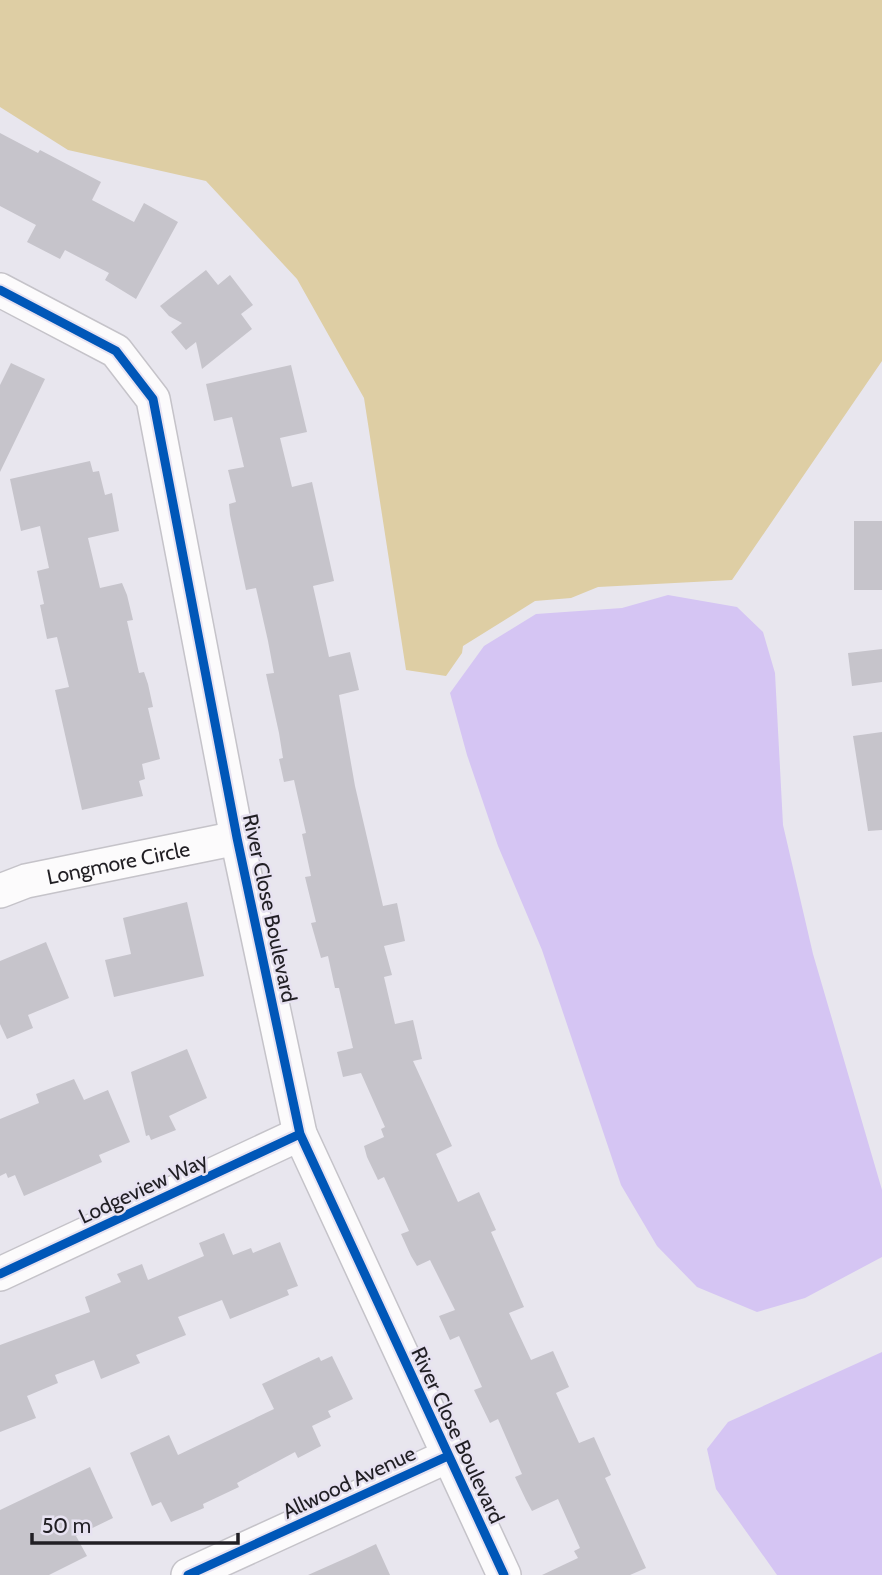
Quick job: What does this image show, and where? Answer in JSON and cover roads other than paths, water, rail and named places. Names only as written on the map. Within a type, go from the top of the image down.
[{"type":"street","name":"River Close Boulevard","points":[[0,290],[116,351],[153,399],[237,838],[300,1134],[504,1575]]},
{"type":"street","name":"Longmore Circle","points":[[0,891],[26,881],[237,838]]},
{"type":"street","name":"Lodgeview Way","points":[[0,1274],[300,1134]]},
{"type":"street","name":"Allwood Avenue","points":[[188,1575],[449,1456]]}]
